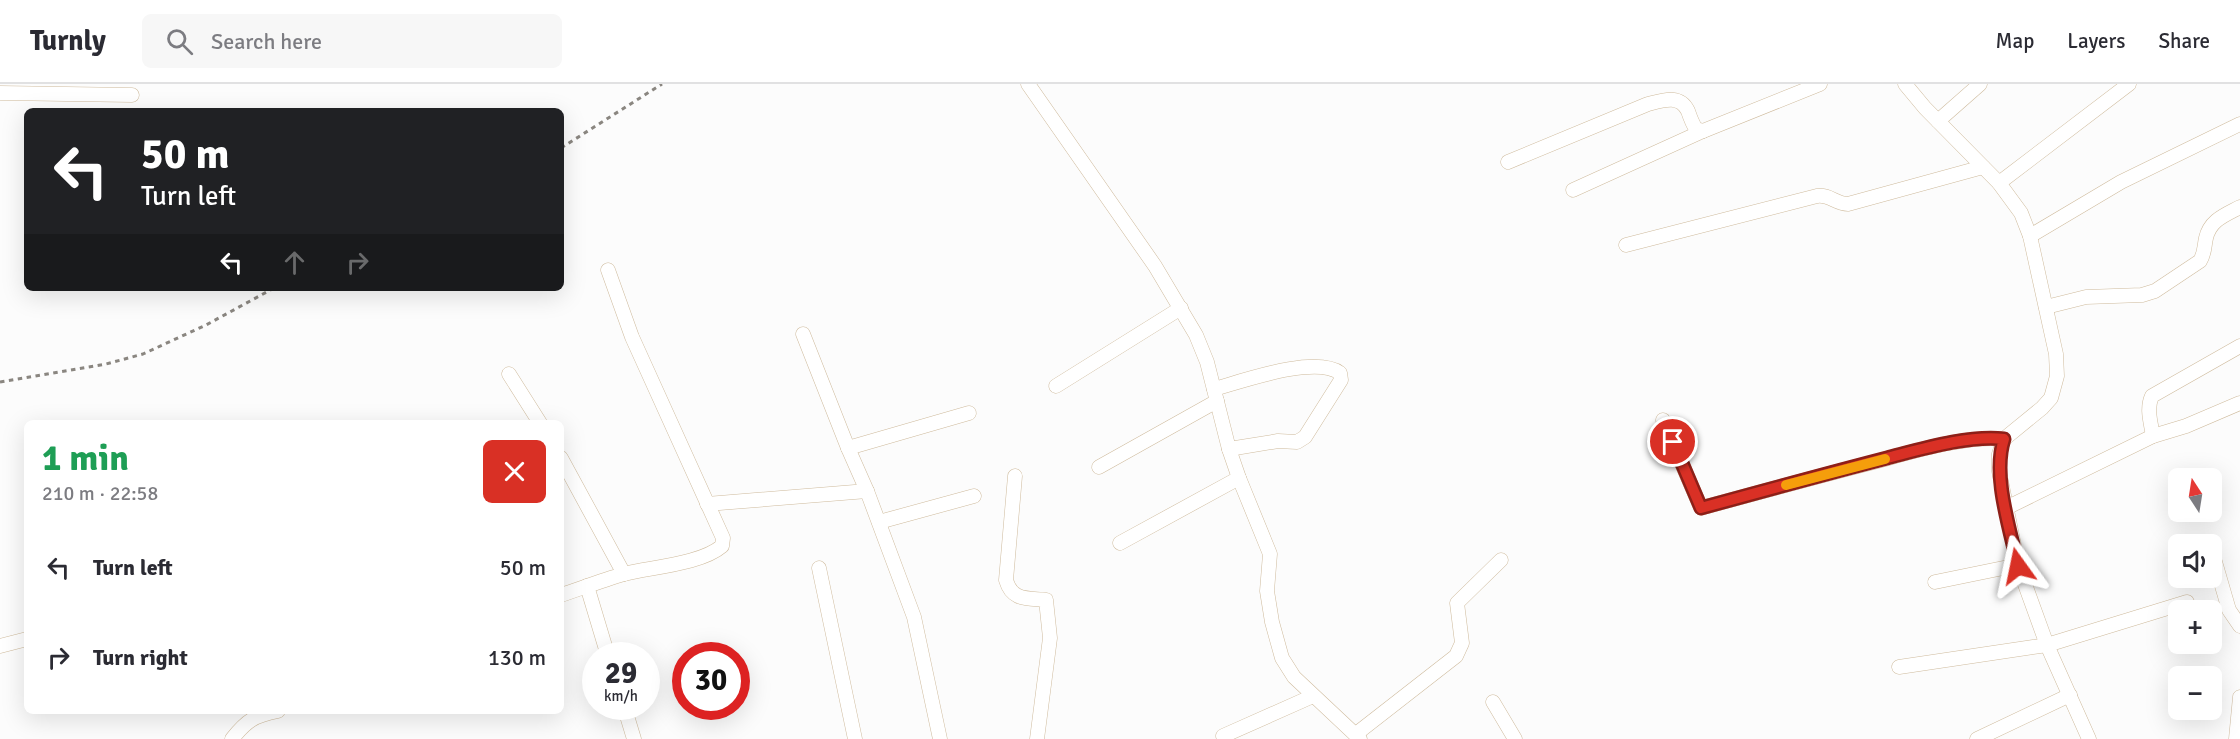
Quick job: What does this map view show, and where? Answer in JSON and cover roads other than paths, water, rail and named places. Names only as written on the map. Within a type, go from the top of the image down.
[{"type":"street","points":[[1028,84],[1155,266],[1181,308],[1204,353],[1229,449],[1270,554],[1267,591],[1272,622],[1282,658],[1294,677],[1358,736],[1456,656],[1462,643],[1457,603],[1501,560]]},
{"type":"street","points":[[1573,190],[1703,130],[1820,84]]},
{"type":"street","points":[[1905,84],[1999,183],[2021,213],[2030,236],[2056,354],[2057,376],[2051,398],[2004,439],[1999,454],[1999,471],[2018,566],[2047,645],[2089,739]]},
{"type":"street","points":[[1938,121],[1980,84]]},
{"type":"street","points":[[1999,183],[2129,84]]},
{"type":"street","points":[[0,93],[132,94]]},
{"type":"street","points":[[1508,162],[1648,104],[1670,99],[1680,100],[1685,105],[1696,129],[1703,130]]},
{"type":"street","points":[[2030,236],[2121,182],[2240,124]]},
{"type":"street","points":[[1626,244],[1816,196],[1828,196],[1841,204],[1848,204],[1983,167]]},
{"type":"street","points":[[2046,307],[2086,297],[2110,294],[2131,296],[2155,291],[2200,261],[2204,254],[2209,229],[2216,221],[2240,207]]},
{"type":"street","points":[[564,595],[624,574],[715,552],[722,546],[723,538],[632,337],[608,270]]},
{"type":"street","points":[[1056,386],[1181,308]]},
{"type":"street","points":[[803,334],[867,491],[914,617],[940,739]]},
{"type":"street","points":[[2153,436],[2149,412],[2152,396],[2240,346]]},
{"type":"street","points":[[1099,467],[1216,395],[1290,368],[1334,368],[1340,373],[1341,380],[1305,437],[1297,442],[1278,441],[1229,449]]},
{"type":"street","points":[[509,374],[538,420]]},
{"type":"street","points":[[2006,508],[2153,436],[2186,426],[2240,403]]},
{"type":"street","points":[[848,448],[969,413]]},
{"type":"street","points":[[1664,420],[1701,508],[1912,452],[1972,440],[2004,439]]},
{"type":"street","points":[[564,464],[624,574]]},
{"type":"street","points":[[1015,476],[1006,580],[1009,590],[1017,597],[1046,600],[1050,638],[1037,739]]},
{"type":"street","points":[[1120,543],[1239,478]]},
{"type":"street","points":[[707,504],[867,491]]},
{"type":"street","points":[[879,522],[974,496]]},
{"type":"street","points":[[1935,582],[2018,566]]},
{"type":"street","points":[[819,568],[855,739]]},
{"type":"street","points":[[587,586],[604,642]]},
{"type":"street","points":[[2222,586],[2229,610],[2240,626]]},
{"type":"street","points":[[1899,667],[2047,645],[2168,608]]},
{"type":"street","points":[[0,646],[24,640]]},
{"type":"street","points":[[1223,736],[1313,696]]},
{"type":"street","points":[[1977,739],[2070,696]]},
{"type":"street","points":[[2236,739],[2240,697]]},
{"type":"street","points":[[1493,702],[1515,739]]},
{"type":"street","points":[[232,739],[246,722],[263,714]]},
{"type":"street","points":[[628,720],[634,739]]}]
